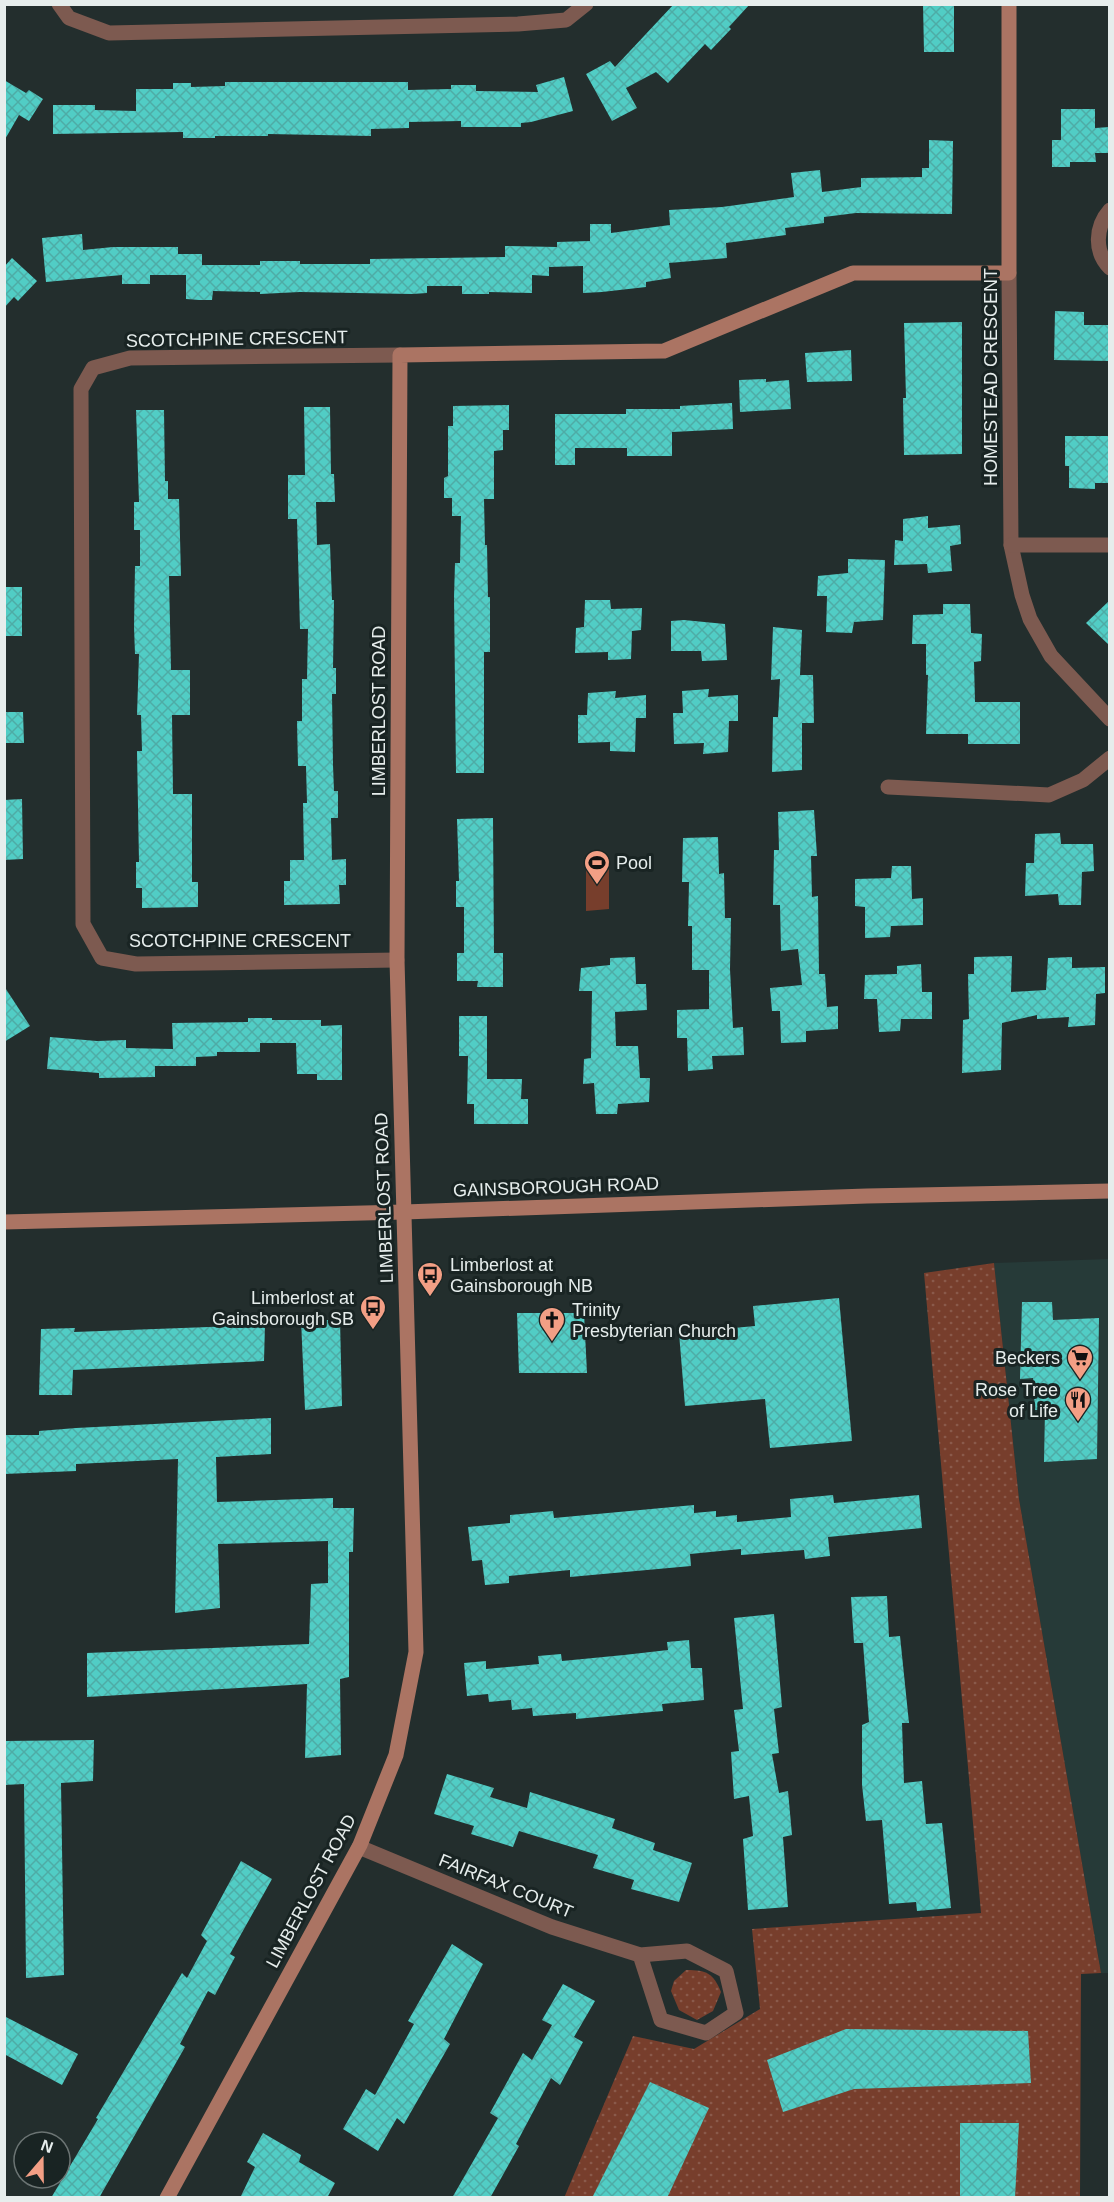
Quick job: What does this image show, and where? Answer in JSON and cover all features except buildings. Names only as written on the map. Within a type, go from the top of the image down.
[{"type":"street","points":[[59,4],[69,18],[109,33],[518,24],[566,20],[586,4]]},
{"type":"street","name":"HOMESTEAD CRESCENT","points":[[1009,4],[1011,545],[1030,619],[1051,656],[1110,719]]},
{"type":"street","points":[[1110,210],[1099,232],[1098,243],[1099,252],[1110,268]]},
{"type":"street","name":"SCOTCHPINE CRESCENT","points":[[397,960],[136,964],[102,958],[83,924],[81,389],[93,368],[130,358],[664,351],[853,273],[1009,273]]},
{"type":"street","name":"LIMBERLOST ROAD","points":[[167,2198],[359,1847],[396,1755],[416,1652],[397,960],[400,355]]},
{"type":"street","points":[[1011,545],[1110,545]]},
{"type":"street","points":[[888,787],[1049,795],[1083,780],[1110,758]]},
{"type":"street","name":"GAINSBOROUGH ROAD","points":[[4,1222],[404,1212],[867,1196],[1110,1191]]},
{"type":"street","name":"FAIRFAX COURT","points":[[359,1847],[552,1927],[640,1955],[687,1951],[726,1971],[736,2013],[706,2033],[661,2020],[640,1955]]},
{"type":"shaded area","name":"Pool","points":[[609,862],[609,909],[586,911],[586,863]]},
{"type":"shaded area","points":[[1109,1259],[1109,1973],[1101,1973],[1019,1499],[994,1263]]},
{"type":"shaded area","points":[[994,1263],[1019,1499],[1101,1973],[1081,1974],[1080,2197],[564,2198],[633,2036],[694,2049],[760,2009],[752,1929],[981,1913],[924,1273]]},
{"type":"shaded area","points":[[686,1970],[708,1974],[721,1992],[713,2011],[697,2020],[679,2010],[671,1991],[674,1981]]},
{"type":"place","name":"Pool","points":[[597,886]]},
{"type":"place","name":"Limberlost at Gainsborough NB","points":[[430,1298]]},
{"type":"place","name":"Limberlost at Gainsborough SB","points":[[373,1331]]},
{"type":"place","name":"Trinity Presbyterian Church","points":[[552,1343]]},
{"type":"place","name":"Beckers","points":[[1080,1381]]},
{"type":"place","name":"Rose Tree of Life","points":[[1078,1423]]}]
